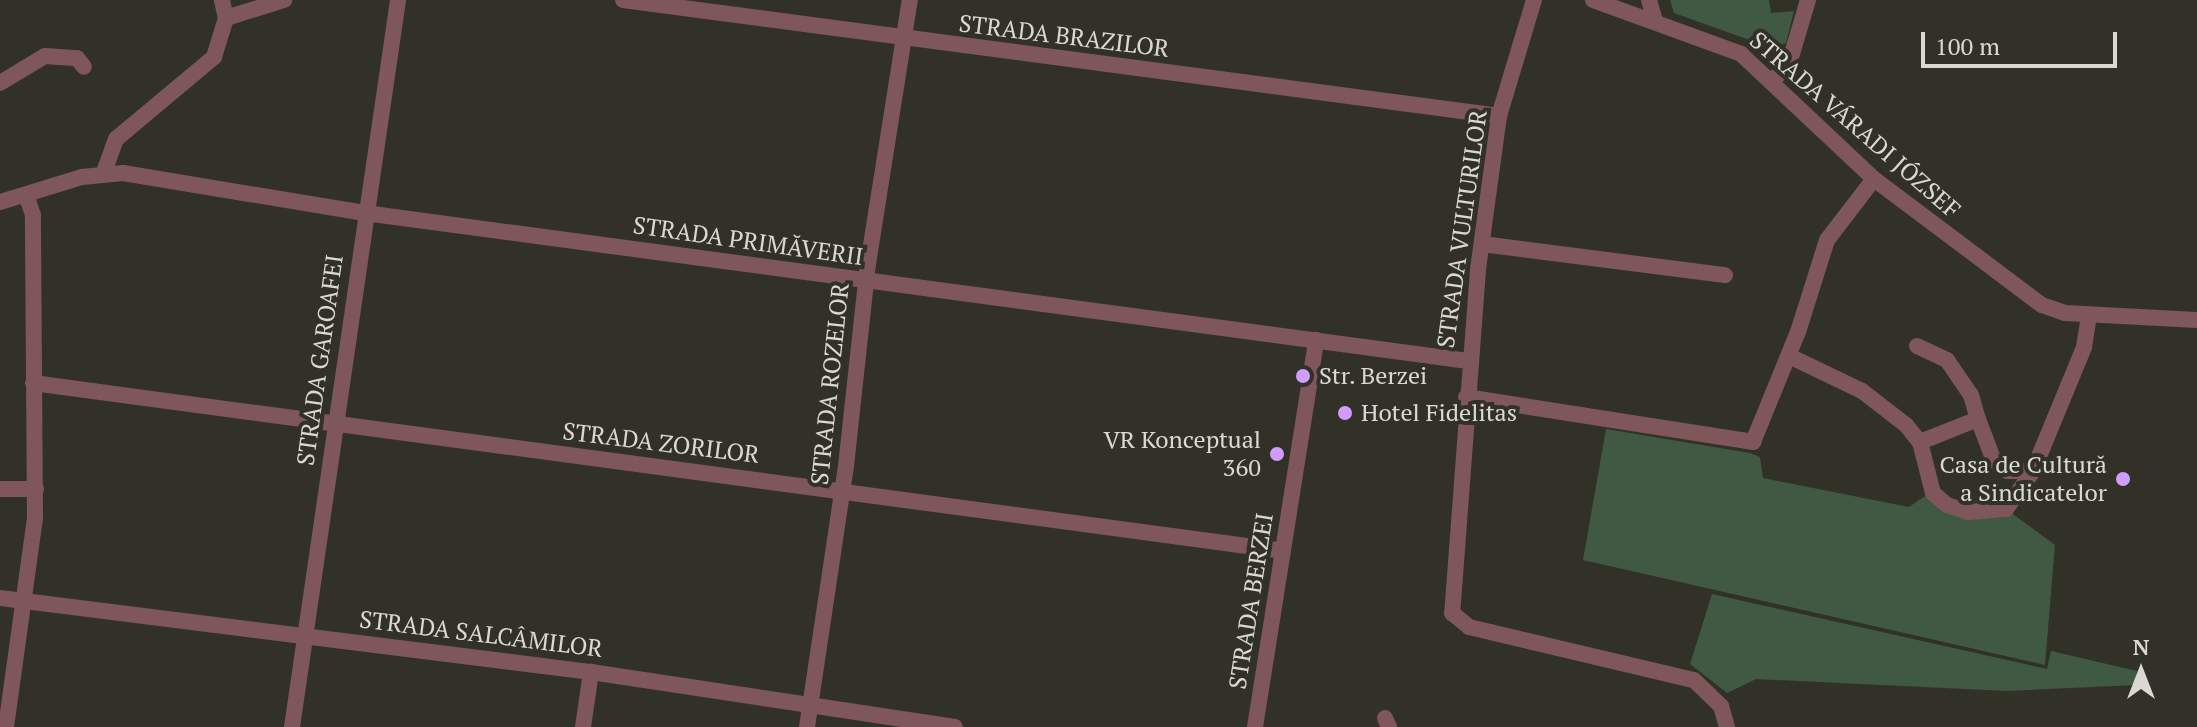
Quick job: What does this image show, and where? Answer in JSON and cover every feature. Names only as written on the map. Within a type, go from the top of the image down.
[{"type":"street","points":[[104,172],[116,139],[214,57],[226,18],[222,0]]},
{"type":"street","name":"STRADA GAROAFEI","points":[[292,727],[398,0]]},
{"type":"street","name":"STRADA BRAZILOR","points":[[623,0],[903,40],[1499,116]]},
{"type":"street","name":"STRADA ROZELOR","points":[[807,727],[843,491],[866,282],[910,0]]},
{"type":"street","name":"STRADA VULTURILOR","points":[[1534,0],[1499,116],[1468,361],[1452,613],[1469,627],[1694,680],[1721,706],[1727,727]]},
{"type":"street","name":"STRADA VÁRADI JÓZSEF","points":[[1593,0],[1741,54],[1874,179],[2042,305],[2089,315],[2197,320]]},
{"type":"street","points":[[1649,0],[1655,21]]},
{"type":"street","points":[[1772,81],[1789,64],[1808,0]]},
{"type":"street","points":[[226,18],[275,2]]},
{"type":"street","points":[[0,83],[45,56],[77,58],[84,67]]},
{"type":"street","name":"STRADA PRIMĂVERII","points":[[0,202],[104,172],[365,213],[1468,361]]},
{"type":"street","points":[[1466,397],[1738,442],[1757,439],[1789,356],[1827,240],[1874,179]]},
{"type":"street","points":[[6,727],[27,598],[36,489],[33,215],[26,195]]},
{"type":"street","points":[[1482,244],[1725,275]]},
{"type":"street","points":[[1789,356],[1888,408],[1920,442],[1933,493],[1969,512],[2006,509],[2033,471],[2084,347],[2089,315]]},
{"type":"street","name":"STRADA BERZEI","points":[[1255,727],[1316,340]]},
{"type":"street","points":[[1917,346],[1947,360],[1971,395],[1994,461],[2008,471],[2033,471]]},
{"type":"street","name":"STRADA ZORILOR","points":[[33,383],[334,427],[843,491],[1283,551]]},
{"type":"street","points":[[1920,442],[1978,419]]},
{"type":"street","points":[[0,489],[36,489]]},
{"type":"street","name":"STRADA SALCÂMILOR","points":[[0,598],[27,598],[591,672],[955,727]]},
{"type":"street","points":[[583,727],[591,672]]},
{"type":"green space","points":[[1670,0],[1769,0],[1771,13],[1794,11],[1786,43],[1772,48],[1674,13]]},
{"type":"green space","points":[[1606,429],[1750,453],[1760,457],[1763,478],[1909,507],[1934,490],[1969,512],[2006,509],[2055,545],[2045,665],[1583,560]]},
{"type":"green space","points":[[1712,594],[2047,669],[2051,651],[2137,671],[2136,685],[2007,691],[1756,679],[1727,693],[1690,664]]},
{"type":"place","name":"Str. Berzei","points":[[1303,376]]},
{"type":"place","name":"Hotel Fidelitas","points":[[1345,413]]},
{"type":"place","name":"VR Konceptual 360","points":[[1277,454]]},
{"type":"place","name":"Casa de Cultură a Sindicatelor","points":[[2123,479]]}]
